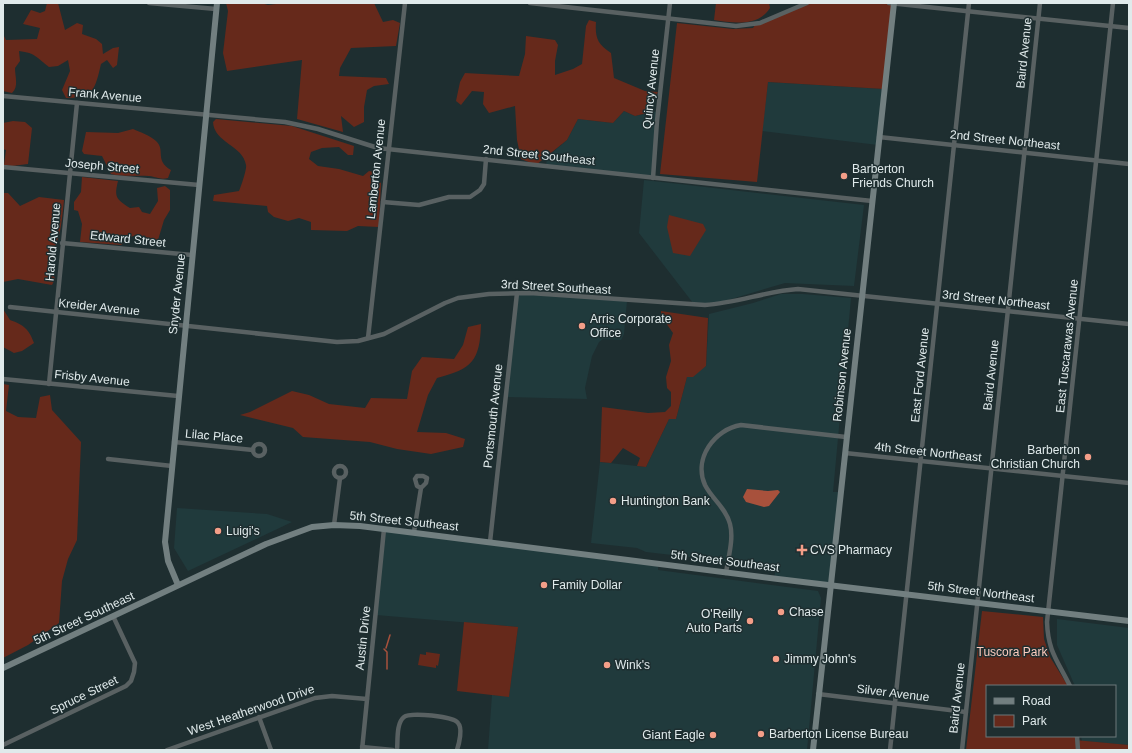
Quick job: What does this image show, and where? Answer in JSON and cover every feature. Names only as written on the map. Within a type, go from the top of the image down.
[{"type":"main road","name":"Robinson Avenue","points":[[813,750],[894,3]]},
{"type":"main road","name":"Snyder Avenue","points":[[178,585],[168,561],[165,542],[216,6]]},
{"type":"main road","name":"5th Street Southeast","points":[[3,668],[178,585],[293,533],[312,527],[334,525],[414,532],[726,573],[830,585]]},
{"type":"main road","name":"5th Street Northeast","points":[[830,585],[1129,621]]},
{"type":"street","points":[[149,3],[216,6]]},
{"type":"street","name":"Lamberton Avenue","points":[[368,338],[405,3]]},
{"type":"street","points":[[530,3],[727,26],[751,26],[769,20],[807,3]]},
{"type":"street","name":"Quincy Avenue","points":[[653,178],[670,3]]},
{"type":"street","points":[[889,3],[1129,28]]},
{"type":"street","name":"East Ford Avenue","points":[[890,750],[969,3]]},
{"type":"street","name":"Baird Avenue","points":[[962,750],[1040,3]]},
{"type":"street","name":"East Tuscarawas Avenue","points":[[1069,685],[1050,647],[1048,633],[1049,611],[1113,3]]},
{"type":"street","name":"Frank Avenue","points":[[3,96],[206,114]]},
{"type":"street","name":"Harold Avenue","points":[[49,384],[77,103]]},
{"type":"street","name":"2nd Street Southeast","points":[[206,114],[294,124],[364,144],[389,149],[872,201]]},
{"type":"street","name":"2nd Street Northeast","points":[[879,137],[1129,164]]},
{"type":"street","points":[[383,202],[419,205],[449,197],[470,197],[480,190],[484,184],[486,159]]},
{"type":"street","name":"Joseph Street","points":[[3,167],[199,185]]},
{"type":"street","name":"Edward Street","points":[[62,243],[192,256]]},
{"type":"street","name":"3rd Street Southeast","points":[[185,326],[347,342],[368,338],[396,329],[439,306],[458,298],[489,294],[517,293],[705,305],[728,303],[790,290],[813,289],[862,295]]},
{"type":"street","name":"Portsmouth Avenue","points":[[490,542],[517,293]]},
{"type":"street","name":"3rd Street Northeast","points":[[862,295],[1129,324]]},
{"type":"street","name":"Kreider Avenue","points":[[10,307],[185,326]]},
{"type":"street","name":"Frisby Avenue","points":[[3,379],[178,396]]},
{"type":"street","points":[[726,573],[730,526],[724,510],[706,485],[702,469],[705,453],[716,437],[732,426],[746,425],[846,437]]},
{"type":"street","name":"Lilac Place","points":[[174,442],[253,450]]},
{"type":"street","name":"4th Street Northeast","points":[[845,453],[1129,483]]},
{"type":"street","points":[[108,459],[172,466]]},
{"type":"street","points":[[334,525],[340,478]]},
{"type":"street","points":[[414,532],[421,488]]},
{"type":"street","name":"Austin Drive","points":[[362,749],[384,529]]},
{"type":"street","name":"Spruce Street","points":[[3,745],[126,686],[131,681],[134,663],[114,616]]},
{"type":"street","name":"Silver Avenue","points":[[818,694],[966,712]]},
{"type":"street","name":"West Heatherwood Drive","points":[[167,750],[320,697],[367,699]]},
{"type":"street","points":[[397,750],[400,724],[403,718],[408,714],[442,717],[455,720],[459,723],[460,728],[457,750]]},
{"type":"street","points":[[259,717],[271,750]]},
{"type":"street","points":[[1077,737],[1078,750]]},
{"type":"street","points":[[362,749],[393,750]]},
{"type":"shaded area","points":[[768,82],[884,89],[878,145],[762,131]]},
{"type":"shaded area","points":[[624,111],[635,116],[658,111],[653,178],[546,166],[547,157],[567,140],[578,119],[613,123]]},
{"type":"shaded area","points":[[644,180],[864,205],[854,286],[785,283],[718,303],[693,303],[639,233]]},
{"type":"shaded area","points":[[517,293],[627,301],[624,334],[621,340],[603,339],[599,342],[592,356],[585,388],[587,399],[505,397]]},
{"type":"shaded area","points":[[781,294],[803,294],[851,298],[833,492],[840,492],[830,585],[774,579],[776,567],[646,552],[637,548],[591,543],[600,462],[646,467],[669,419],[676,419],[687,377],[706,366],[709,314]]},
{"type":"shaded area","points":[[747,489],[768,491],[778,490],[780,492],[769,506],[764,507],[746,502],[743,497]]},
{"type":"shaded area","points":[[177,508],[267,514],[292,522],[188,571],[174,548]]},
{"type":"shaded area","points":[[384,529],[658,564],[658,570],[818,591],[821,598],[807,750],[488,750],[492,695],[509,696],[518,627],[376,615]]},
{"type":"shaded area","points":[[1057,619],[1129,628],[1129,745],[1082,741],[1081,737],[1116,737],[1116,685],[1075,685],[1057,645]]},
{"type":"green space","points":[[47,3],[58,3],[65,30],[77,23],[83,25],[82,34],[96,39],[102,44],[103,54],[113,48],[119,47],[117,65],[113,68],[107,60],[101,64],[95,86],[88,94],[75,98],[66,98],[62,90],[70,71],[68,60],[58,66],[49,67],[33,55],[19,51],[20,61],[15,68],[16,82],[14,91],[12,93],[3,91],[3,34],[6,40],[37,39],[40,28],[23,24],[31,10],[40,13],[45,11]]},
{"type":"green space","points":[[226,3],[261,3],[268,5],[284,3],[374,3],[383,22],[393,20],[400,23],[396,46],[351,48],[340,68],[339,76],[386,78],[389,84],[374,86],[367,90],[364,107],[364,122],[354,127],[341,116],[343,132],[297,119],[302,60],[227,71],[223,53],[228,11]]},
{"type":"green space","points":[[716,3],[769,3],[770,8],[759,18],[752,21],[737,23],[714,20]]},
{"type":"green space","points":[[807,3],[894,3],[884,89],[768,82],[757,182],[660,174],[677,23],[733,29],[753,28],[755,25]]},
{"type":"green space","points":[[589,20],[596,22],[598,40],[611,53],[614,78],[645,91],[658,92],[647,113],[635,116],[624,111],[613,123],[578,119],[567,140],[536,165],[521,159],[517,140],[515,106],[489,113],[483,104],[484,92],[472,91],[461,105],[456,101],[460,82],[465,73],[519,76],[525,54],[526,36],[555,40],[558,45],[555,61],[555,75],[573,69],[582,64],[586,26]]},
{"type":"green space","points":[[216,119],[292,126],[354,146],[353,155],[348,155],[339,147],[322,148],[311,152],[309,159],[318,166],[339,169],[363,176],[369,171],[374,172],[376,180],[381,183],[379,227],[358,226],[347,231],[311,230],[311,222],[299,218],[288,221],[274,217],[268,212],[267,206],[213,201],[214,195],[239,191],[246,167],[244,158],[240,153],[218,135],[213,122]]},
{"type":"green space","points":[[13,121],[25,122],[32,128],[28,164],[12,166],[4,165],[6,150],[3,149],[3,123]]},
{"type":"green space","points":[[133,129],[151,137],[159,144],[161,159],[163,163],[171,170],[168,178],[163,179],[149,176],[111,174],[102,156],[84,154],[82,151],[86,132],[118,133]]},
{"type":"green space","points":[[82,177],[118,181],[116,194],[119,200],[130,208],[139,207],[142,212],[150,214],[158,201],[157,188],[165,186],[170,190],[170,210],[164,220],[158,240],[153,244],[139,234],[128,238],[121,245],[80,242],[82,224],[78,211],[74,210],[74,202],[81,192]]},
{"type":"green space","points":[[3,193],[8,193],[20,206],[39,197],[64,200],[60,231],[51,258],[52,270],[55,279],[52,285],[18,279],[3,282]]},
{"type":"green space","points":[[669,215],[703,224],[706,230],[690,256],[673,253],[667,227]]},
{"type":"green space","points":[[3,309],[10,320],[25,328],[32,338],[34,343],[22,351],[14,353],[3,347]]},
{"type":"green space","points":[[661,311],[708,318],[706,366],[693,377],[687,377],[676,419],[669,419],[646,467],[637,466],[640,458],[623,448],[611,463],[600,462],[602,407],[648,413],[665,412],[671,406],[671,392],[667,388],[666,377],[671,361],[669,345],[673,333],[661,316]]},
{"type":"green space","points":[[481,324],[479,347],[472,362],[458,371],[437,378],[428,395],[417,432],[446,433],[465,439],[463,447],[431,454],[397,449],[370,442],[303,437],[293,428],[240,415],[250,412],[292,391],[309,395],[329,404],[365,408],[371,398],[407,399],[412,371],[422,357],[454,359],[463,345],[468,327]]},
{"type":"green space","points":[[3,384],[9,385],[6,411],[18,417],[36,418],[40,397],[50,395],[52,410],[81,442],[77,540],[68,559],[62,581],[59,623],[28,645],[3,658]]},
{"type":"green space","name":"Tuscora Park","points":[[982,611],[1043,617],[1044,639],[1050,657],[1067,685],[986,685],[986,737],[1075,737],[1075,740],[1129,745],[1129,750],[966,750]]},
{"type":"green space","points":[[464,622],[518,627],[509,697],[457,691]]},
{"type":"green space","points":[[426,652],[440,654],[438,666],[436,665],[436,668],[418,665],[420,654],[426,655]]},
{"type":"waterway","points":[[386,648],[390,635]]},
{"type":"waterway","points":[[384,649],[387,652],[387,669]]},
{"type":"place","name":"Barberton Friends Church","points":[[844,176]]},
{"type":"place","name":"Arris Corporate Office","points":[[582,326]]},
{"type":"place","name":"Barberton Christian Church","points":[[1088,457]]},
{"type":"place","name":"Huntington Bank","points":[[613,501]]},
{"type":"place","name":"Luigi's","points":[[218,531]]},
{"type":"place","name":"CVS Pharmacy","points":[[802,550]]},
{"type":"place","name":"Family Dollar","points":[[544,585]]},
{"type":"place","name":"Chase","points":[[781,612]]},
{"type":"place","name":"O'Reilly Auto Parts","points":[[750,621]]},
{"type":"place","name":"Jimmy John's","points":[[776,659]]},
{"type":"place","name":"Wink's","points":[[607,665]]},
{"type":"place","name":"Barberton License Bureau","points":[[761,734]]},
{"type":"place","name":"Giant Eagle","points":[[713,735]]}]
